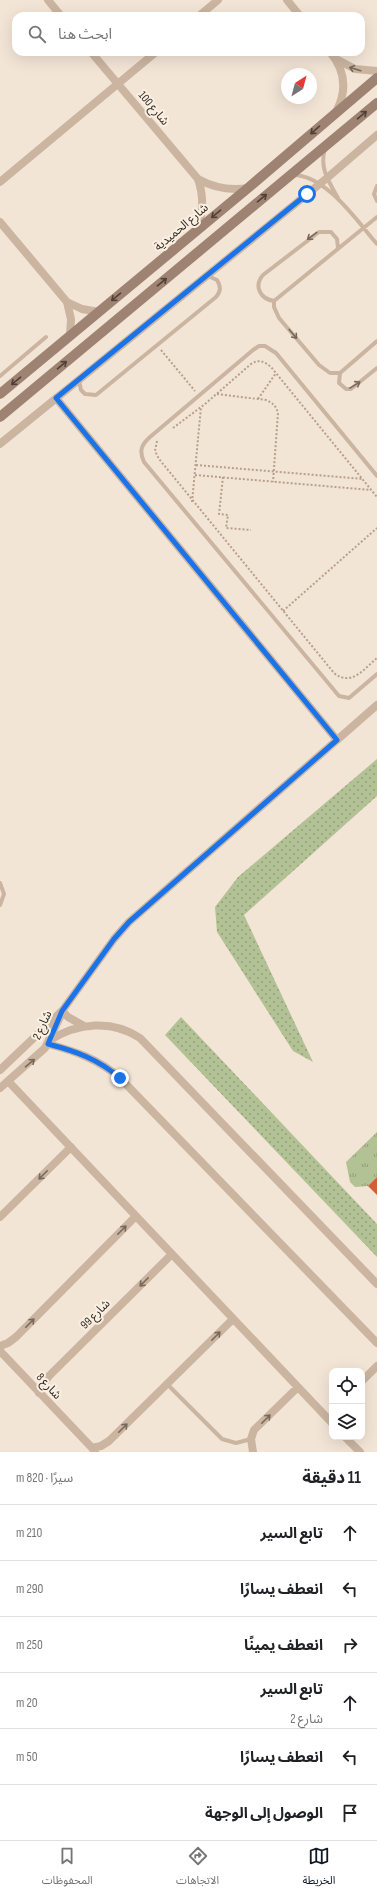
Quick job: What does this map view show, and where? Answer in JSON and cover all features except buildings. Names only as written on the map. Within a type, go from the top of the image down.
[{"type":"street","points":[[48,0],[58,12]]},
{"type":"street","points":[[204,12],[218,0]]},
{"type":"street","points":[[287,0],[297,12]]},
{"type":"street","name":"شارع 100","points":[[94,56],[198,179],[202,193],[203,206],[200,220],[195,232]]},
{"type":"street","points":[[0,182],[151,56]]},
{"type":"street","points":[[333,56],[336,59],[355,69],[377,71]]},
{"type":"street","points":[[336,59],[343,80],[342,101],[337,111]]},
{"type":"street","name":"شارع الحميدية","points":[[0,394],[248,188],[377,78]]},
{"type":"street","points":[[0,417],[377,102]]},
{"type":"street","points":[[0,444],[204,276],[327,178],[377,135]]},
{"type":"street","name":"شارع 100","points":[[198,179],[217,188],[237,190],[248,188]]},
{"type":"street","points":[[0,222],[67,302],[82,309],[99,312]]},
{"type":"street","points":[[67,302],[71,319],[70,336]]},
{"type":"street","points":[[56,398],[337,740]]},
{"type":"street","points":[[84,1026],[62,1011],[114,939],[129,922],[377,705]]},
{"type":"street","name":"شارع 2","points":[[0,1088],[39,1054],[49,1042],[62,1011]]},
{"type":"street","name":"شارع 2","points":[[0,1070],[62,1011]]},
{"type":"street","points":[[49,1042],[66,1031],[84,1026],[120,1028],[140,1038],[377,1284]]},
{"type":"street","points":[[49,1042],[89,1056],[120,1078],[377,1343]]},
{"type":"street","points":[[8,1081],[298,1387],[329,1416]]},
{"type":"street","points":[[0,1217],[71,1147]]},
{"type":"street","points":[[0,1346],[8,1343],[16,1337],[136,1216]]},
{"type":"street","name":"شارع 99","points":[[39,1393],[48,1377],[172,1254]]},
{"type":"street","points":[[93,1450],[109,1441],[233,1319]]},
{"type":"street","name":"شارع 8","points":[[0,1351],[93,1450]]},
{"type":"street","points":[[365,1378],[377,1366]]},
{"type":"street","points":[[253,1452],[251,1439],[254,1430],[298,1387]]},
{"type":"street","points":[[348,1440],[360,1452]]},
{"type":"lane","points":[[326,145],[323,162],[327,178],[339,200]]},
{"type":"lane","points":[[290,175],[306,177],[319,184],[339,200],[377,244]]},
{"type":"lane","points":[[377,186],[374,194],[377,201]]},
{"type":"lane","points":[[274,301],[377,217]]},
{"type":"lane","points":[[274,301],[265,299],[259,292],[258,283],[263,275],[319,232],[331,232],[337,239],[338,248]]},
{"type":"lane","points":[[80,379],[79,384],[81,390],[90,396],[96,395],[216,298],[220,292],[220,285],[217,280],[211,276],[204,276]]},
{"type":"lane","points":[[274,301],[276,313],[319,365],[330,373],[340,373],[377,341]]},
{"type":"lane","points":[[0,376],[46,337]]},
{"type":"lane","points":[[377,476],[271,348],[265,346],[259,346],[144,442],[141,449],[141,456],[144,462],[339,696],[349,698],[377,674]]},
{"type":"lane","points":[[340,373],[339,383],[346,389],[351,389],[377,368]]},
{"type":"lane","points":[[0,883],[4,894],[0,905]]},
{"type":"lane","points":[[167,1384],[222,1439],[236,1443],[251,1439]]},
{"type":"path","points":[[158,346],[205,404]]},
{"type":"path","points":[[172,429],[205,404],[256,361],[262,361],[267,363],[276,373],[377,496]]},
{"type":"path","points":[[258,399],[276,373]]},
{"type":"path","points":[[217,394],[258,399],[272,403],[276,407],[278,413],[273,482]]},
{"type":"path","points":[[192,502],[201,407]]},
{"type":"path","points":[[161,437],[155,446],[156,456],[192,502],[340,678],[353,678],[377,658]]},
{"type":"path","points":[[196,465],[363,480]]},
{"type":"path","points":[[195,475],[372,490]]},
{"type":"path","points":[[223,478],[220,514],[228,515],[226,528],[251,530]]},
{"type":"path","points":[[283,611],[377,528]]},
{"type":"green space","points":[[377,759],[377,796],[244,915],[313,1062],[293,1051],[217,932],[215,907],[238,877]]},
{"type":"green space","points":[[181,1017],[377,1224],[377,1257],[165,1035]]},
{"type":"green space","points":[[377,1132],[377,1177],[368,1186],[355,1187],[350,1182],[346,1162]]},
{"type":"route","points":[[120,1078],[89,1056],[48,1044],[62,1011],[100,957],[129,922],[337,740],[56,398],[204,276],[307,194]]}]
